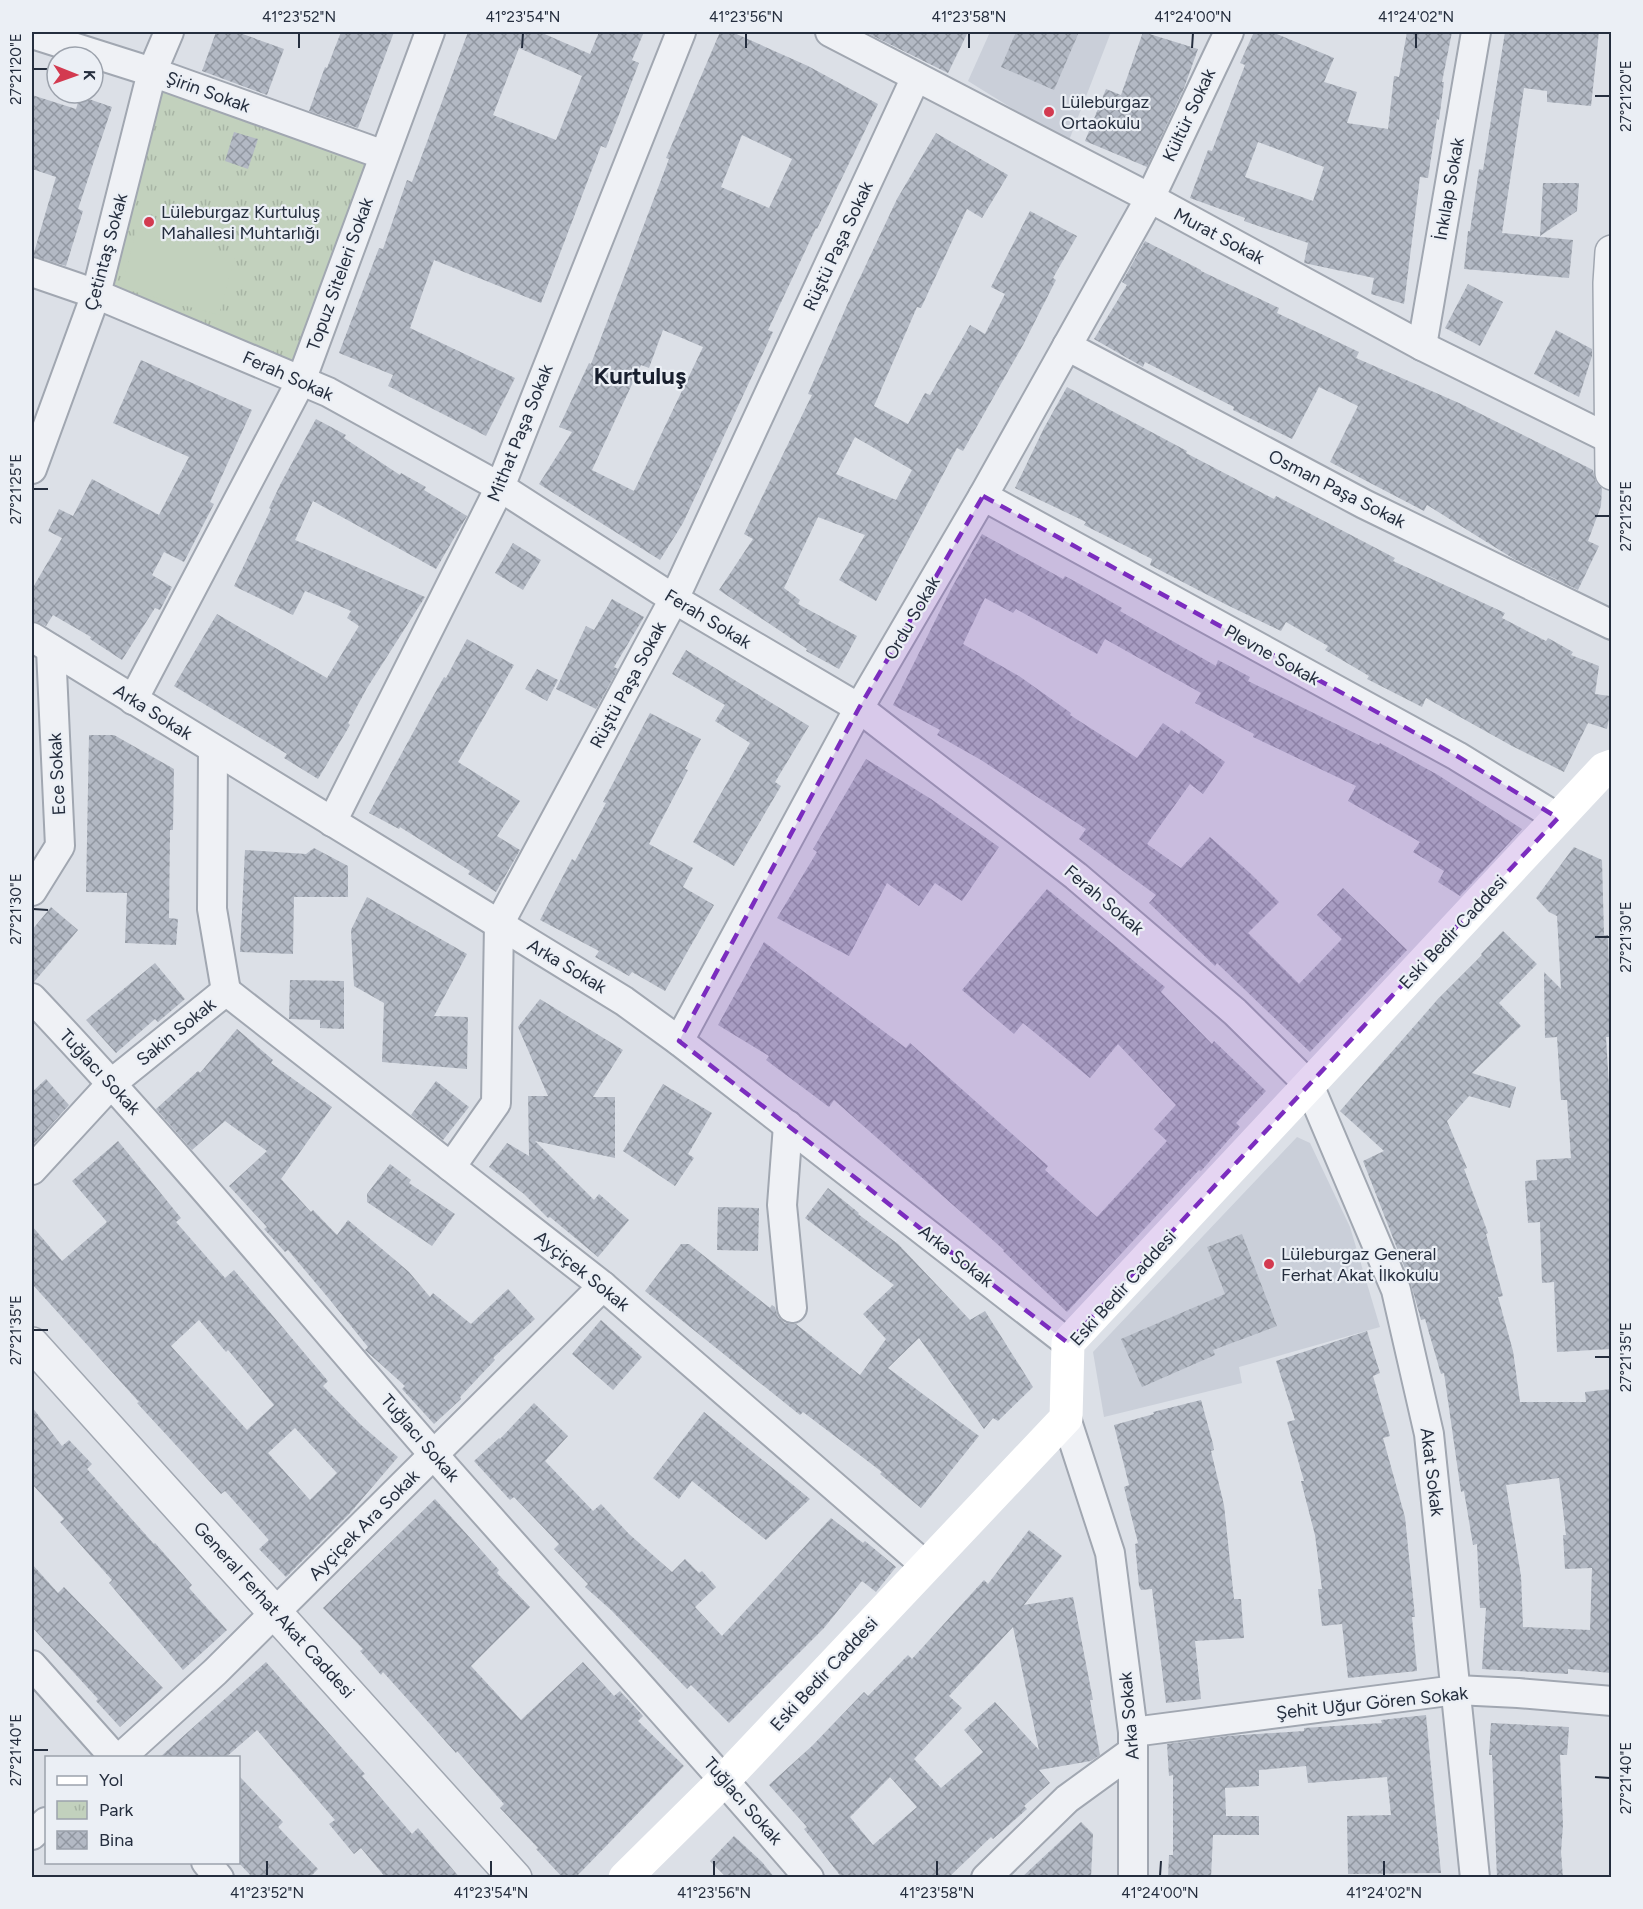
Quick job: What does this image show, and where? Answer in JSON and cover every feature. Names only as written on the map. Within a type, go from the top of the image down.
[{"type":"main road","name":"Eski Bedir Caddesi","points":[[625,1878],[724,1780],[1066,1418],[1068,1343],[1604,769],[1611,766]]},
{"type":"street","name":"Çetintaş Sokak","points":[[32,469],[96,294],[152,72],[170,32]]},
{"type":"street","name":"Topuz Siteleri Sokak","points":[[134,700],[301,381],[430,32]]},
{"type":"street","name":"Mithat Paşa Sokak","points":[[332,822],[500,487],[681,32]]},
{"type":"street","name":"Murat Sokak","points":[[830,32],[1150,198],[1422,346],[1610,438]]},
{"type":"street","name":"Kültür Sokak","points":[[1150,198],[1229,32]]},
{"type":"street","name":"İnkılap Sokak","points":[[1422,346],[1476,32]]},
{"type":"street","name":"Şirin Sokak","points":[[32,34],[152,72],[384,155]]},
{"type":"street","name":"Rüştü Paşa Sokak","points":[[451,1167],[496,1103],[499,924],[674,599],[916,76]]},
{"type":"street","name":"Ordu Sokak","points":[[679,1041],[859,708],[983,496],[1150,198]]},
{"type":"street","points":[[1611,252],[1611,473]]},
{"type":"street","name":"Ferah Sokak","points":[[32,272],[96,294],[328,392],[500,487],[674,599],[859,708],[1076,876],[1235,1012],[1309,1085]]},
{"type":"street","name":"Osman Paşa Sokak","points":[[1067,346],[1364,504],[1611,625]]},
{"type":"street","name":"Plevne Sokak","points":[[983,496],[1457,756],[1558,818]]},
{"type":"street","name":"Arka Sokak","points":[[41,643],[624,1001],[679,1041],[1068,1343]]},
{"type":"street","name":"Ece Sokak","points":[[32,891],[60,846],[41,643]]},
{"type":"street","name":"Sakin Sokak","points":[[32,1170],[112,1083],[226,991],[212,909],[213,749]]},
{"type":"street","name":"Ayçiçek Sokak","points":[[226,991],[603,1286],[926,1566]]},
{"type":"street","name":"Tuğlacı Sokak","points":[[32,998],[112,1083],[435,1455],[809,1878]]},
{"type":"street","name":"Akat Sokak","points":[[1309,1085],[1396,1290],[1429,1434],[1475,1878]]},
{"type":"street","points":[[788,1125],[782,1205],[792,1308]]},
{"type":"street","name":"Ayçiçek Ara Sokak","points":[[120,1756],[214,1672],[276,1612],[603,1286]]},
{"type":"street","name":"General Ferhat Akat Caddesi","points":[[32,1344],[515,1878]]},
{"type":"street","name":"Arka Sokak","points":[[1066,1418],[1110,1553],[1133,1742],[1133,1878]]},
{"type":"street","points":[[32,1665],[116,1756]]},
{"type":"street","name":"Şehit Uğur Gören Sokak","points":[[1133,1742],[1456,1690],[1611,1701]]},
{"type":"street","points":[[987,1878],[1067,1799],[1133,1742]]},
{"type":"street","points":[[32,1835],[45,1823]]},
{"type":"street","points":[[207,1864],[219,1878]]},
{"type":"highlighted area","points":[[983,496],[1457,756],[1558,818],[1068,1343],[679,1041],[859,708]]},
{"type":"shaded area","name":"Lüleburgaz Ortaokulu","points":[[990,32],[1111,32],[1068,143],[968,81]]},
{"type":"shaded area","name":"Lüleburgaz General Ferhat Akat İlkokulu","points":[[1297,1137],[1310,1143],[1350,1227],[1380,1327],[1239,1367],[1242,1383],[1104,1417],[1093,1352]]},
{"type":"green space","points":[[161,85],[371,159],[297,366],[108,287]]},
{"type":"green space","points":[[137,229],[235,257],[219,315],[121,288]]},
{"type":"building","points":[[216,32],[237,32],[284,49],[267,95],[202,71]]},
{"type":"building","points":[[341,32],[394,32],[358,128],[309,111]]},
{"type":"building","points":[[468,32],[540,32],[590,54],[599,32],[644,32],[632,60],[639,63],[606,148],[601,146],[541,303],[434,260],[410,328],[515,378],[486,436],[388,386],[393,375],[339,353],[379,248],[383,249],[407,180],[412,182]],"holes":[[[519,48],[582,76],[556,140],[493,115]]]},
{"type":"building","points":[[720,32],[732,32],[808,66],[878,104],[768,330],[773,332],[683,523],[660,560],[539,484],[572,432],[559,427],[589,363],[591,364],[669,159],[666,158]],"holes":[[[742,135],[792,159],[769,208],[721,187]],[[663,330],[703,347],[634,491],[592,470],[641,365],[649,368]]]},
{"type":"building","points":[[865,32],[968,32],[948,73]]},
{"type":"building","points":[[1016,32],[1079,32],[1054,90],[1001,67]]},
{"type":"building","points":[[1143,32],[1198,49],[1184,88],[1147,167],[1085,141],[1106,89],[1121,95]]},
{"type":"building","points":[[1254,32],[1272,32],[1334,58],[1324,82],[1357,92],[1347,123],[1388,129],[1394,76],[1399,77],[1407,32],[1452,32],[1428,178],[1420,177],[1404,304],[1371,294],[1374,278],[1304,263],[1308,243],[1244,221],[1245,218],[1190,198],[1208,150],[1212,151],[1245,65],[1240,63]],"holes":[[[1258,142],[1324,167],[1313,201],[1245,177]]]},
{"type":"building","points":[[1505,32],[1599,32],[1591,106],[1547,102],[1547,91],[1524,88],[1502,233],[1573,240],[1569,278],[1464,269],[1468,231],[1470,231],[1479,169],[1483,170]]},
{"type":"building","points":[[32,95],[45,99],[45,105],[63,105],[76,109],[77,105],[105,105],[112,107],[78,209],[83,211],[66,266],[33,256],[56,177],[32,169]]},
{"type":"building","points":[[234,132],[258,139],[248,169],[225,161]]},
{"type":"building","points":[[936,133],[1008,175],[982,218],[967,209],[921,308],[917,307],[874,406],[908,424],[925,393],[930,395],[970,325],[985,334],[1005,294],[991,287],[1030,211],[1077,236],[1053,278],[1056,280],[1023,345],[963,451],[957,448],[876,601],[839,580],[865,535],[818,517],[784,588],[800,600],[798,604],[857,636],[839,669],[806,651],[807,649],[719,590],[753,539],[744,534],[812,395],[808,394],[897,199]],"holes":[[[855,437],[912,470],[896,500],[836,474]]]},
{"type":"building","points":[[1543,183],[1579,183],[1577,211],[1540,236]]},
{"type":"building","points":[[1145,241],[1279,308],[1277,313],[1359,352],[1356,358],[1459,403],[1593,470],[1596,482],[1602,488],[1601,506],[1588,541],[1599,546],[1578,590],[1514,559],[1427,505],[1424,511],[1330,462],[1358,406],[1319,387],[1292,439],[1145,362],[1143,367],[1094,339],[1127,285],[1122,282]]},
{"type":"building","points":[[1468,284],[1503,302],[1480,346],[1445,328]]},
{"type":"building","points":[[1556,330],[1592,349],[1592,356],[1579,397],[1534,374]]},
{"type":"building","points":[[141,360],[252,410],[210,502],[214,504],[184,562],[164,552],[152,575],[172,587],[160,610],[155,608],[122,660],[90,639],[91,637],[53,615],[46,626],[32,620],[32,589],[62,538],[48,531],[59,509],[73,516],[92,479],[159,515],[189,457],[113,423]]},
{"type":"building","points":[[1067,387],[1274,499],[1276,496],[1395,558],[1393,561],[1505,613],[1502,618],[1546,641],[1548,638],[1573,652],[1571,655],[1599,666],[1595,694],[1610,696],[1611,706],[1607,729],[1588,723],[1564,772],[1426,698],[1422,707],[1367,679],[1369,676],[1325,650],[1328,646],[1286,622],[1281,631],[1225,604],[1150,565],[1152,559],[1084,525],[1086,522],[1015,488]]},
{"type":"building","points":[[316,419],[346,435],[344,438],[400,475],[401,473],[426,487],[424,490],[467,516],[436,569],[313,501],[295,540],[425,597],[367,688],[348,723],[350,725],[318,779],[284,758],[287,754],[174,686],[217,614],[327,678],[359,626],[347,618],[351,611],[305,591],[293,615],[234,586],[281,483]]},
{"type":"building","points":[[982,534],[1063,579],[1065,576],[1094,592],[1122,608],[1120,611],[1216,666],[1218,660],[1250,677],[1248,681],[1379,745],[1380,743],[1438,775],[1522,829],[1460,896],[1438,882],[1444,871],[1413,852],[1420,842],[1348,801],[1356,786],[1253,737],[1254,734],[1195,703],[1201,693],[1105,639],[1097,654],[1016,609],[1013,613],[985,598],[963,644],[1019,676],[1071,713],[1070,715],[1137,758],[1163,723],[1179,734],[1181,730],[1225,762],[1203,794],[1190,784],[1147,844],[1181,868],[1210,837],[1251,874],[1279,902],[1248,933],[1299,984],[1342,939],[1317,915],[1343,888],[1407,950],[1310,1052],[1217,963],[1215,966],[1149,903],[1156,895],[1079,839],[1086,829],[981,760],[937,735],[940,730],[893,705],[951,589]]},
{"type":"building","points":[[513,543],[541,560],[523,590],[495,573]]},
{"type":"building","points":[[612,599],[644,617],[614,667],[618,669],[596,709],[556,689],[586,626],[594,630]]},
{"type":"building","points":[[467,639],[514,665],[458,762],[520,801],[497,836],[520,850],[496,892],[468,874],[470,871],[400,827],[399,829],[369,813]]},
{"type":"building","points":[[686,650],[809,726],[775,782],[781,786],[734,866],[693,842],[750,743],[715,721],[725,705],[672,674]]},
{"type":"building","points":[[537,669],[558,680],[547,701],[525,689]]},
{"type":"building","points":[[650,713],[701,739],[685,769],[688,770],[649,844],[693,868],[683,887],[714,905],[665,991],[632,972],[629,976],[595,957],[599,951],[540,920],[572,859],[575,861],[606,803],[603,802]]},
{"type":"building","points":[[89,735],[114,735],[174,769],[173,830],[170,830],[169,918],[178,919],[176,945],[125,943],[127,893],[86,892]]},
{"type":"building","points":[[866,759],[931,799],[999,847],[962,901],[935,883],[919,906],[887,883],[849,956],[777,918],[817,852],[813,849]]},
{"type":"building","points":[[1574,847],[1602,860],[1604,935],[1608,935],[1611,1037],[1606,1037],[1611,1119],[1611,1349],[1557,1352],[1554,1282],[1542,1283],[1540,1222],[1528,1223],[1525,1181],[1537,1180],[1536,1160],[1571,1158],[1567,1100],[1561,1100],[1557,1037],[1545,1038],[1544,972],[1561,989],[1557,916],[1549,912],[1536,898]]},
{"type":"building","points":[[314,848],[348,866],[348,897],[294,897],[293,954],[240,952],[245,850],[306,854]]},
{"type":"building","points":[[1047,889],[1165,987],[1161,992],[1212,1044],[1214,1041],[1266,1091],[1236,1123],[1240,1127],[1201,1171],[1199,1170],[1067,1312],[1004,1250],[834,1100],[829,1107],[766,1060],[769,1056],[718,1025],[764,942],[906,1048],[910,1043],[1048,1166],[1045,1170],[1097,1217],[1167,1141],[1154,1129],[1176,1105],[1118,1044],[1090,1078],[1023,1023],[1014,1034],[962,990]]},
{"type":"building","points":[[367,897],[467,954],[434,1016],[468,1017],[467,1069],[382,1062],[384,1003],[354,986],[351,930]]},
{"type":"building","points":[[51,907],[78,930],[32,982],[32,930]]},
{"type":"building","points":[[1503,931],[1537,964],[1499,1003],[1521,1026],[1472,1073],[1516,1087],[1510,1108],[1469,1096],[1447,1121],[1467,1168],[1464,1169],[1488,1233],[1486,1234],[1503,1296],[1498,1297],[1513,1351],[1520,1402],[1586,1402],[1585,1392],[1611,1389],[1611,1673],[1568,1669],[1568,1674],[1482,1669],[1486,1608],[1480,1608],[1477,1544],[1473,1545],[1464,1491],[1461,1492],[1444,1373],[1441,1374],[1425,1319],[1421,1320],[1411,1284],[1363,1161],[1384,1151],[1340,1111],[1438,999]],"holes":[[[1559,1478],[1566,1535],[1563,1535],[1565,1569],[1592,1568],[1590,1630],[1523,1627],[1521,1576],[1506,1485]]]},
{"type":"building","points":[[155,963],[185,999],[158,1022],[155,1019],[116,1053],[86,1020]]},
{"type":"building","points":[[290,980],[344,981],[344,1029],[320,1028],[320,1020],[289,1019]]},
{"type":"building","points":[[540,999],[623,1050],[593,1097],[615,1097],[615,1158],[535,1141],[594,1200],[599,1194],[629,1220],[598,1257],[489,1167],[507,1143],[529,1156],[528,1096],[548,1096],[518,1027]]},
{"type":"building","points":[[237,1029],[273,1060],[271,1063],[332,1107],[281,1179],[311,1212],[313,1210],[337,1235],[348,1220],[409,1272],[430,1297],[433,1293],[471,1324],[508,1289],[535,1319],[493,1358],[495,1360],[460,1397],[461,1399],[434,1424],[402,1389],[405,1386],[365,1350],[368,1347],[330,1300],[288,1250],[285,1252],[264,1229],[267,1227],[229,1186],[267,1151],[225,1121],[192,1150],[156,1109],[198,1071],[200,1073]]},
{"type":"building","points":[[46,1079],[69,1105],[32,1146],[32,1092]]},
{"type":"building","points":[[436,1081],[469,1107],[443,1140],[411,1115]]},
{"type":"building","points":[[663,1084],[712,1113],[688,1154],[694,1158],[675,1186],[623,1151]]},
{"type":"building","points":[[118,1141],[181,1218],[176,1222],[225,1278],[234,1270],[328,1381],[323,1386],[360,1424],[398,1457],[350,1513],[286,1577],[259,1549],[269,1540],[225,1491],[221,1494],[32,1284],[32,1226],[62,1261],[107,1222],[72,1181]],"holes":[[[199,1320],[226,1352],[228,1350],[274,1405],[247,1430],[171,1346]],[[295,1428],[337,1473],[310,1500],[268,1453]]]},
{"type":"building","points":[[390,1164],[411,1180],[409,1183],[455,1214],[432,1246],[367,1202],[367,1194]]},
{"type":"building","points":[[828,1188],[898,1244],[970,1320],[985,1311],[1033,1387],[998,1421],[993,1418],[984,1429],[919,1338],[888,1368],[979,1436],[921,1508],[880,1474],[882,1472],[803,1412],[800,1415],[645,1291],[681,1244],[689,1244],[770,1308],[772,1305],[775,1307],[778,1317],[785,1323],[796,1324],[860,1375],[886,1339],[863,1314],[894,1285],[805,1218]]},
{"type":"building","points":[[718,1207],[759,1208],[758,1251],[717,1250]]},
{"type":"building","points":[[1242,1234],[1277,1326],[1213,1350],[1215,1355],[1142,1387],[1121,1339],[1225,1294],[1207,1247]]},
{"type":"building","points":[[601,1320],[642,1357],[613,1390],[572,1354]]},
{"type":"building","points":[[1367,1331],[1380,1373],[1373,1376],[1390,1436],[1383,1438],[1405,1517],[1415,1617],[1412,1617],[1417,1671],[1348,1678],[1342,1624],[1322,1626],[1318,1589],[1322,1589],[1315,1535],[1301,1481],[1304,1481],[1287,1422],[1295,1420],[1276,1361]]},
{"type":"building","points":[[1201,1400],[1213,1444],[1214,1450],[1211,1451],[1224,1505],[1234,1599],[1241,1599],[1244,1638],[1195,1641],[1201,1699],[1166,1703],[1152,1589],[1141,1590],[1139,1586],[1135,1544],[1138,1543],[1124,1487],[1129,1485],[1114,1425]]},
{"type":"building","points":[[534,1403],[568,1436],[545,1461],[593,1511],[601,1504],[629,1534],[672,1572],[685,1559],[699,1573],[702,1571],[716,1587],[695,1607],[722,1636],[831,1518],[863,1543],[865,1541],[896,1567],[876,1592],[862,1581],[824,1628],[729,1723],[691,1685],[687,1689],[611,1610],[585,1587],[588,1584],[554,1549],[559,1544],[514,1497],[510,1500],[474,1461],[500,1439]]},
{"type":"building","points":[[32,1407],[62,1446],[69,1440],[92,1464],[87,1469],[192,1585],[189,1588],[227,1630],[183,1670],[109,1583],[112,1580],[60,1522],[64,1519],[32,1484]]},
{"type":"building","points":[[704,1412],[810,1499],[766,1540],[692,1481],[679,1499],[653,1478]]},
{"type":"building","points":[[435,1499],[499,1570],[497,1573],[530,1607],[471,1666],[520,1719],[583,1662],[614,1696],[620,1691],[643,1716],[638,1721],[684,1766],[575,1878],[563,1878],[500,1808],[504,1804],[457,1751],[456,1753],[383,1672],[381,1675],[360,1651],[363,1649],[323,1608]]},
{"type":"building","points":[[1029,1530],[1062,1556],[1024,1605],[1073,1597],[1093,1700],[1090,1700],[1100,1755],[1091,1761],[1039,1770],[1050,1783],[1024,1806],[1027,1809],[993,1839],[991,1837],[948,1878],[842,1878],[804,1829],[807,1827],[769,1785],[812,1746],[864,1692],[868,1696],[908,1655],[912,1659],[984,1580],[988,1584]],"holes":[[[1013,1627],[1039,1750],[995,1702],[964,1730],[983,1752],[941,1788],[914,1759],[962,1708],[949,1696]],[[890,1777],[917,1807],[873,1845],[850,1817]]]},
{"type":"building","points":[[32,1564],[58,1593],[64,1587],[163,1688],[120,1727],[96,1701],[98,1699],[32,1627]]},
{"type":"building","points":[[266,1662],[365,1774],[362,1776],[412,1834],[418,1828],[460,1878],[386,1878],[361,1848],[354,1854],[329,1824],[335,1820],[257,1730],[227,1756],[161,1756]]},
{"type":"building","points":[[1426,1715],[1441,1873],[1348,1874],[1347,1816],[1391,1815],[1387,1777],[1308,1783],[1306,1766],[1259,1770],[1259,1786],[1225,1788],[1226,1816],[1259,1816],[1259,1835],[1213,1835],[1211,1878],[1168,1878],[1169,1855],[1173,1855],[1173,1775],[1169,1776],[1167,1744],[1228,1736],[1304,1731],[1304,1728],[1382,1723],[1381,1720]]},
{"type":"building","points":[[1491,1723],[1569,1727],[1567,1755],[1560,1755],[1563,1878],[1497,1878],[1492,1755],[1489,1755]]},
{"type":"building","points":[[240,1777],[283,1822],[278,1827],[318,1869],[309,1878],[253,1878],[240,1864]]},
{"type":"building","points":[[1081,1822],[1093,1834],[1091,1878],[1021,1878]]},
{"type":"building","points":[[734,1836],[762,1862],[775,1878],[727,1878],[710,1861]]},
{"type":"place","name":"Lüleburgaz Ortaokulu","points":[[1049,112]]},
{"type":"place","name":"Lüleburgaz Kurtuluş Mahallesi Muhtarlığı","points":[[149,222]]},
{"type":"place","name":"Lüleburgaz General Ferhat Akat İlkokulu","points":[[1269,1264]]},
{"type":"district","name":"Kurtuluş","points":[[640,376]]}]
